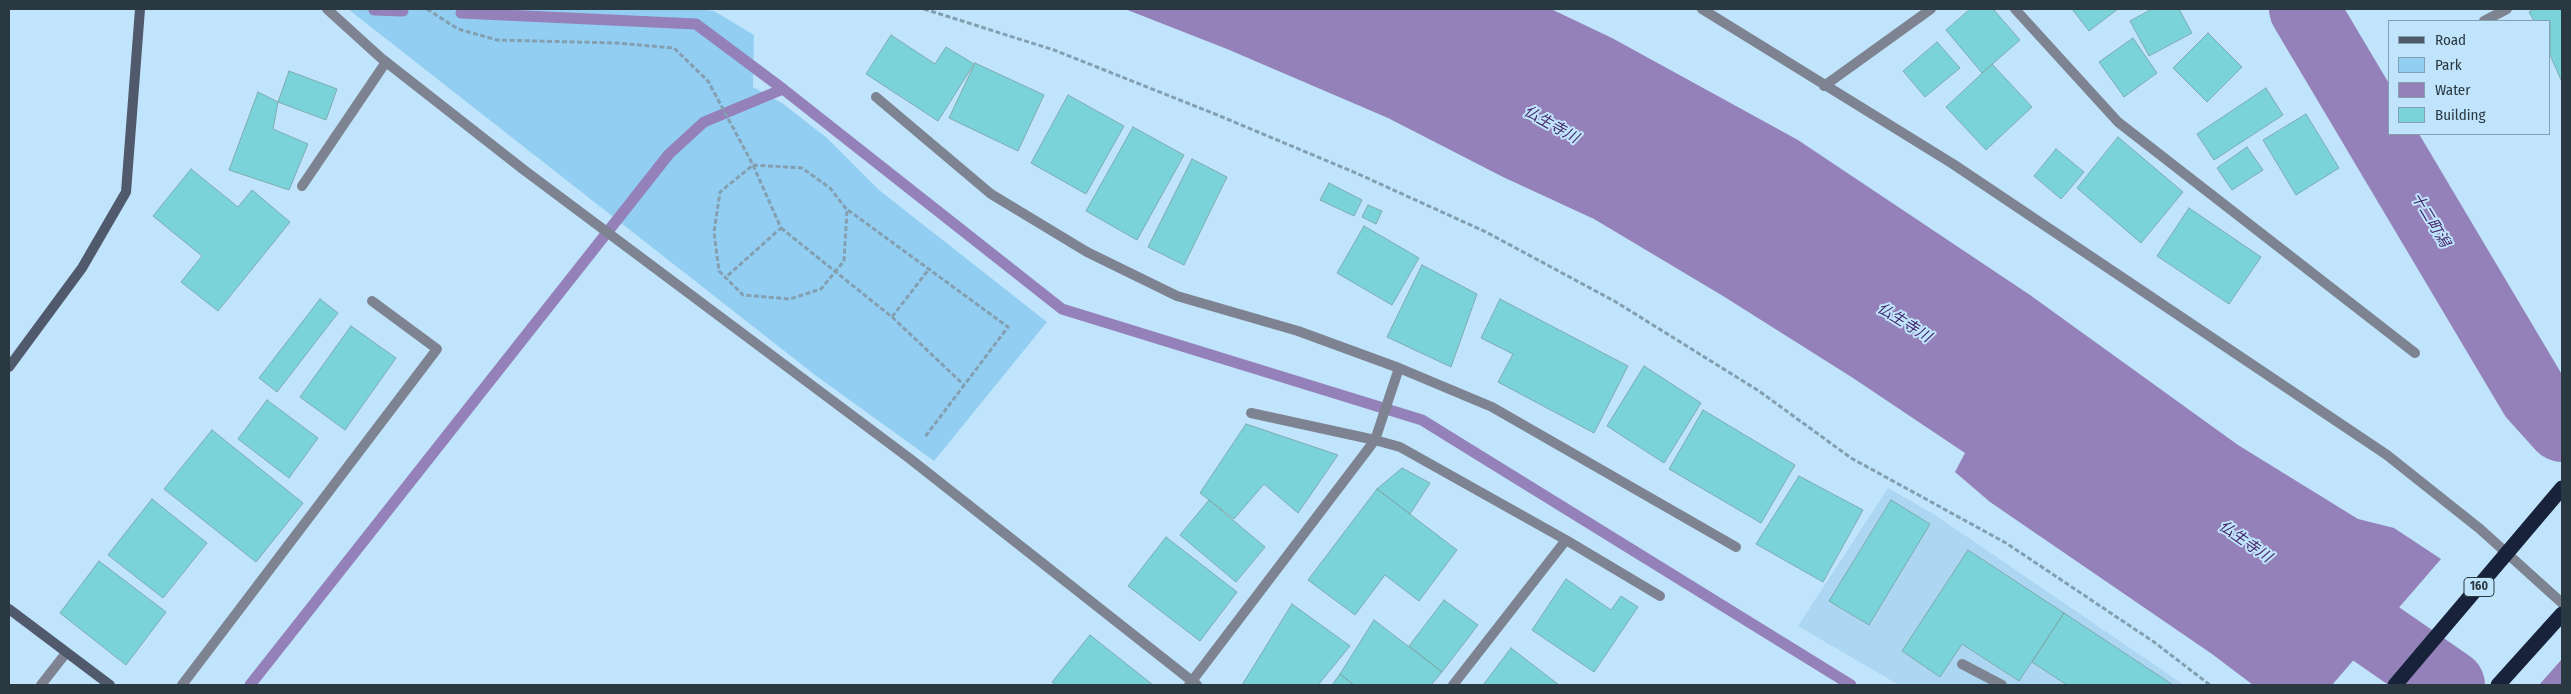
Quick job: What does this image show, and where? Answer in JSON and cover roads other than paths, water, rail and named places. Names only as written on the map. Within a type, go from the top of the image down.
[{"type":"highway","name":"160","points":[[2395,685],[2562,488]]},
{"type":"highway","points":[[2498,685],[2562,614]]},
{"type":"street","points":[[9,367],[82,268],[126,192],[140,9]]},
{"type":"street","points":[[327,9],[386,62],[524,170],[909,458],[1193,684],[1375,440],[1399,368]]},
{"type":"street","points":[[1702,9],[1953,164],[2090,258],[2387,455],[2480,529],[2562,602]]},
{"type":"street","points":[[1824,86],[1931,9]]},
{"type":"street","points":[[2015,9],[2118,122],[2415,352]]},
{"type":"street","points":[[2486,20],[2507,9]]},
{"type":"street","points":[[302,186],[386,62]]},
{"type":"street","points":[[876,97],[991,194],[1087,252],[1177,296],[1298,331],[1399,368],[1492,407],[1736,547]]},
{"type":"street","points":[[182,685],[436,349],[372,301]]},
{"type":"street","points":[[1251,413],[1400,447],[1566,540],[1660,596]]},
{"type":"street","points":[[1453,685],[1566,540]]},
{"type":"street","points":[[9,609],[110,685]]},
{"type":"street","points":[[41,685],[66,652]]},
{"type":"street","points":[[1962,664],[2002,685]]},
{"type":"water","points":[[1125,9],[1551,9],[1612,38],[1798,140],[2030,295],[2238,445],[2358,519],[2394,528],[2441,559],[2332,685],[2253,685],[2212,654],[1990,502],[1955,472],[1965,453],[1853,378],[1723,296],[1594,219],[1503,177],[1388,118],[1227,49]]},
{"type":"water","points":[[2562,659],[2562,685],[2539,685]]},
{"type":"waterway","name":"十二町潟","points":[[2304,9],[2534,396],[2562,427]]},
{"type":"waterway","points":[[374,10],[403,11]]},
{"type":"waterway","points":[[461,13],[696,24],[783,89],[1062,309],[1422,420],[1851,685]]},
{"type":"waterway","points":[[250,685],[669,154],[704,122],[783,89]]},
{"type":"waterway","name":"仏生寺川","points":[[2297,579],[2450,685]]}]
